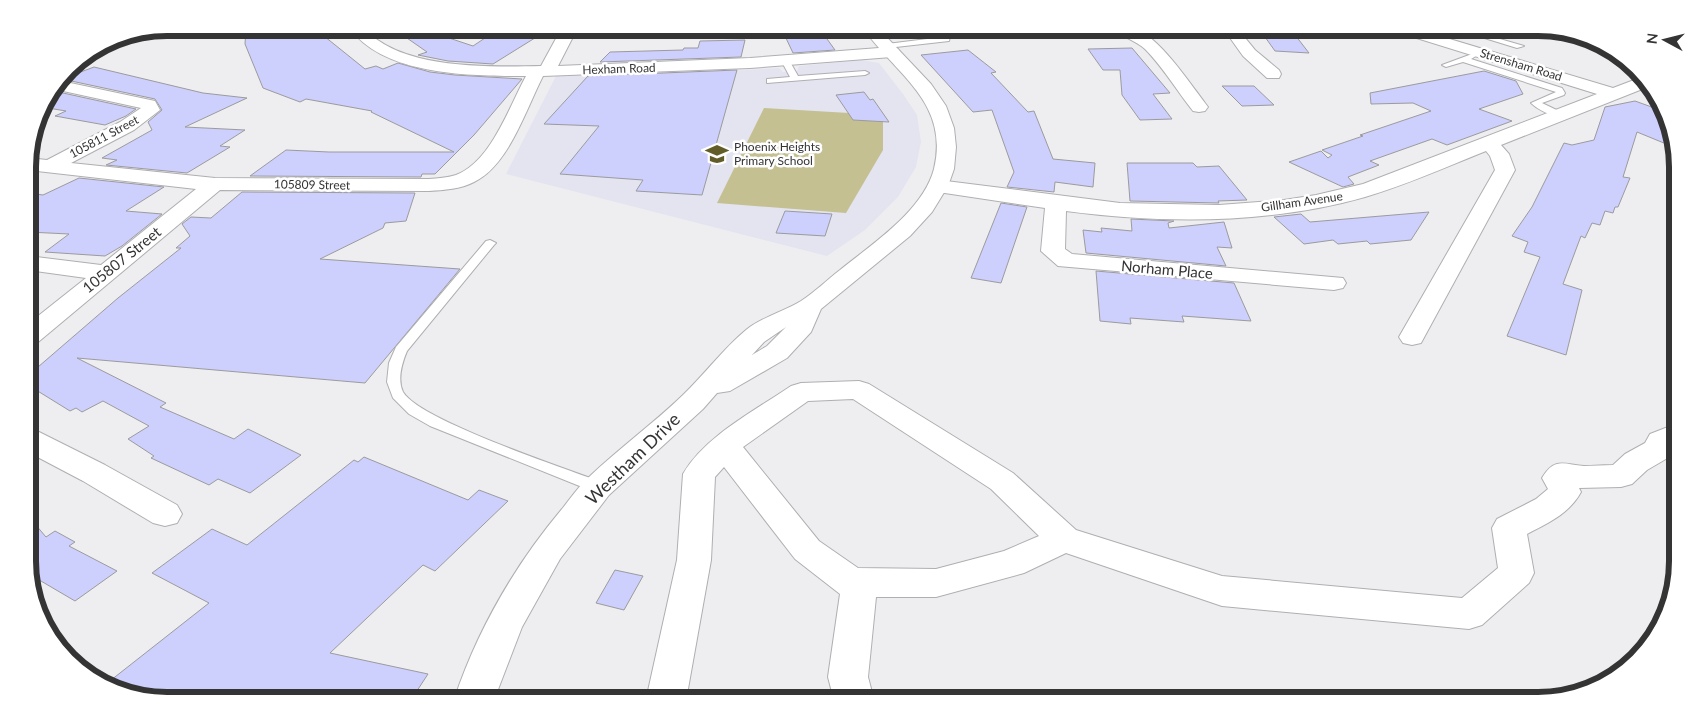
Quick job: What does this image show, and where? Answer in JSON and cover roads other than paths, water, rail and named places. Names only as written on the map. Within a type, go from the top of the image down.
[{"type":"street","name":"Westham Drive","points":[[477,692],[505,623],[548,550],[598,486],[693,402],[777,352],[802,326],[810,306],[902,231],[924,207],[938,186],[944,170],[946,128],[937,106],[924,88],[878,36]]},
{"type":"street","points":[[1139,36],[1152,47],[1199,107]]},
{"type":"street","points":[[1237,36],[1249,52],[1273,74]]},
{"type":"street","name":"Strensham Road","points":[[1425,36],[1614,94]]},
{"type":"street","name":"Hexham Road","points":[[364,37],[384,50],[410,60],[448,67],[542,71],[786,62],[889,49]]},
{"type":"street","name":"105809 Street","points":[[37,165],[215,184],[429,186],[460,181],[485,167],[565,37]]},
{"type":"street","name":"Gillham Avenue","points":[[938,186],[1088,207],[1168,212],[1303,204],[1350,195],[1392,181],[1639,84]]},
{"type":"street","name":"105811 Street","points":[[49,167],[127,126],[151,110],[149,106],[139,102],[65,86]]},
{"type":"street","points":[[1412,337],[1505,170],[1503,162],[1490,143]]},
{"type":"street","name":"105807 Street","points":[[37,330],[215,184]]},
{"type":"street","name":"Norham Place","points":[[1056,202],[1053,251],[1066,261],[1334,283]]},
{"type":"street","points":[[37,265],[107,273]]},
{"type":"street","points":[[668,692],[694,560],[699,474],[726,447],[801,392],[859,390],[1002,481],[1064,539],[1222,591],[1469,614],[1516,573],[1509,528],[1548,508],[1565,492],[1558,478],[1565,473],[1582,477],[1621,476],[1636,462],[1660,449],[1661,442],[1669,437]]},
{"type":"street","points":[[36,443],[94,473],[166,514]]},
{"type":"street","points":[[726,447],[807,550],[859,588],[848,677],[852,692]]},
{"type":"street","points":[[851,582],[936,583],[1012,564],[1064,539]]},
{"type":"lane","points":[[889,49],[946,40],[947,36]]},
{"type":"lane","points":[[1485,36],[1520,46]]},
{"type":"lane","points":[[1446,65],[1480,53]]},
{"type":"lane","points":[[1463,59],[1559,90],[1561,93],[1535,103],[1547,110],[1562,115]]},
{"type":"lane","points":[[786,62],[795,79]]},
{"type":"lane","points":[[770,81],[866,73]]},
{"type":"lane","points":[[490,243],[401,350],[394,366],[394,386],[401,400],[419,415],[505,452],[598,486]]},
{"type":"place","name":"Phoenix Heights Primary School","points":[[717,154]]}]
